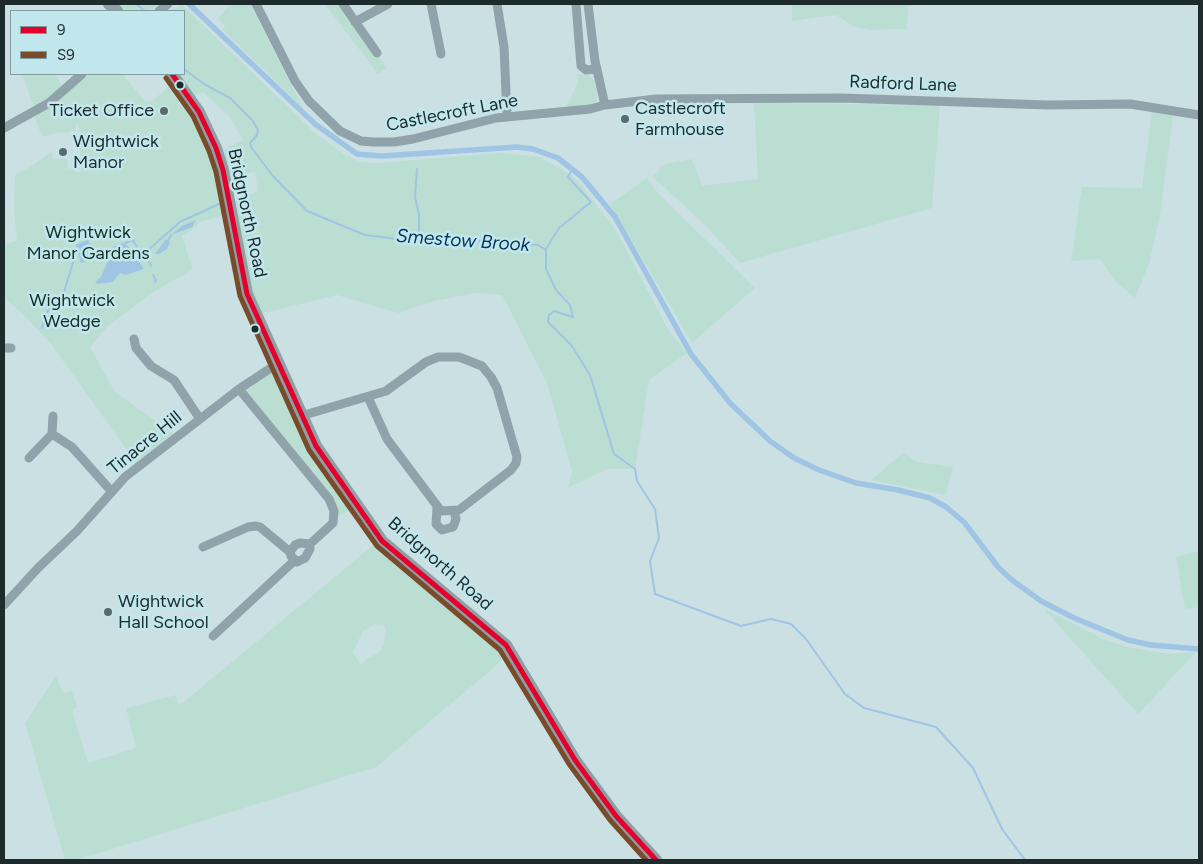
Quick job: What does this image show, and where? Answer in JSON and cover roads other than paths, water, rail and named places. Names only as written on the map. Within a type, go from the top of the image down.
[{"type":"highway","name":"Bridgnorth Road","points":[[173,75],[199,112],[216,148],[247,294],[277,364],[316,446],[382,541],[506,644],[575,760],[616,816],[656,860]]},
{"type":"street","name":"Castlecroft Lane","points":[[256,4],[295,81],[309,101],[336,128],[352,137],[373,142],[394,142],[507,117],[590,110],[605,105]]},
{"type":"street","points":[[342,4],[377,53]]},
{"type":"street","points":[[355,22],[388,4]]},
{"type":"street","points":[[431,4],[441,54]]},
{"type":"street","points":[[497,4],[504,47],[507,117]]},
{"type":"street","points":[[576,4],[581,66],[586,70],[596,69]]},
{"type":"street","points":[[588,4],[596,69],[605,105]]},
{"type":"street","points":[[4,128],[49,103],[81,75]]},
{"type":"street","name":"Radford Lane","points":[[605,105],[656,99],[842,98],[1048,105],[1130,104],[1199,115]]},
{"type":"street","points":[[133,346],[151,366],[174,380],[200,419]]},
{"type":"street","points":[[301,416],[391,389],[426,362],[438,357],[470,360],[482,366],[491,376],[497,388],[514,448],[516,463],[511,470],[454,511],[442,511],[437,508],[386,439],[368,396]]},
{"type":"street","name":"Tinacre Hill","points":[[4,605],[38,568],[77,531],[125,477],[239,390],[277,364]]},
{"type":"street","points":[[203,547],[256,526],[297,562],[305,558],[309,553],[310,544],[333,523],[334,511],[329,499],[239,390]]},
{"type":"street","points":[[29,458],[52,434],[53,416]]},
{"type":"street","points":[[52,434],[72,447],[112,492]]},
{"type":"street","points":[[437,508],[436,524],[442,530],[453,527],[455,522],[454,511]]},
{"type":"street","points":[[212,636],[292,557],[295,545],[300,543],[310,544]]},
{"type":"water","points":[[196,220],[192,227],[171,235],[182,226]]},
{"type":"water","points":[[88,239],[93,254],[92,259],[81,263],[76,245]]},
{"type":"water","points":[[166,239],[170,242],[167,249],[159,254],[155,254]]},
{"type":"water","points":[[123,243],[129,247],[144,269],[126,275],[120,273],[113,282],[98,284],[95,282],[101,277],[114,246]]},
{"type":"waterway","name":"Smestow Brook","points":[[136,4],[144,10]]},
{"type":"waterway","points":[[189,4],[315,124],[357,154],[382,156],[517,147],[533,149],[558,158],[582,177],[615,217],[691,354],[730,403],[770,441],[794,458],[819,470],[856,483],[930,498],[946,507],[964,522],[998,567],[1012,580],[1041,601],[1074,618],[1128,640],[1151,645],[1199,649]]},
{"type":"waterway","name":"Smestow Brook","points":[[185,70],[204,84],[230,98],[253,121],[258,130],[257,135],[250,143],[251,147],[272,175],[307,211],[365,235],[405,240],[469,240],[538,245],[546,250],[546,269],[556,290],[570,305],[573,317],[554,311],[549,315],[548,322],[572,346],[590,375],[614,454],[635,469],[637,481],[655,509],[659,538],[650,561],[655,594],[741,626],[771,619],[791,624],[806,639],[845,694],[864,708],[936,727],[973,768],[1002,829],[1025,860]]},
{"type":"waterway","points":[[546,249],[559,228],[591,202],[568,177],[573,168]]},
{"type":"waterway","points":[[417,169],[415,197],[419,215],[419,240]]},
{"type":"waterway","points":[[125,243],[133,240],[139,251],[147,251],[180,222],[219,204]]},
{"type":"waterway","points":[[168,241],[171,235]]},
{"type":"waterway","points":[[42,328],[46,313],[64,292],[76,253]]},
{"type":"waterway","points":[[93,254],[109,259]]},
{"type":"waterway","points":[[149,261],[151,266]]},
{"type":"waterway","points":[[153,275],[155,279]]},
{"type":"place","name":"Ticket Office","points":[[164,111]]},
{"type":"place","name":"Castlecroft Farmhouse","points":[[625,119]]},
{"type":"place","name":"Wightwick Manor","points":[[63,152]]},
{"type":"place","name":"Wightwick Hall School","points":[[108,612]]},
{"type":"park label","name":"Wightwick Manor Gardens","points":[[88,243]]},
{"type":"park label","name":"Wightwick Wedge","points":[[72,311]]}]
